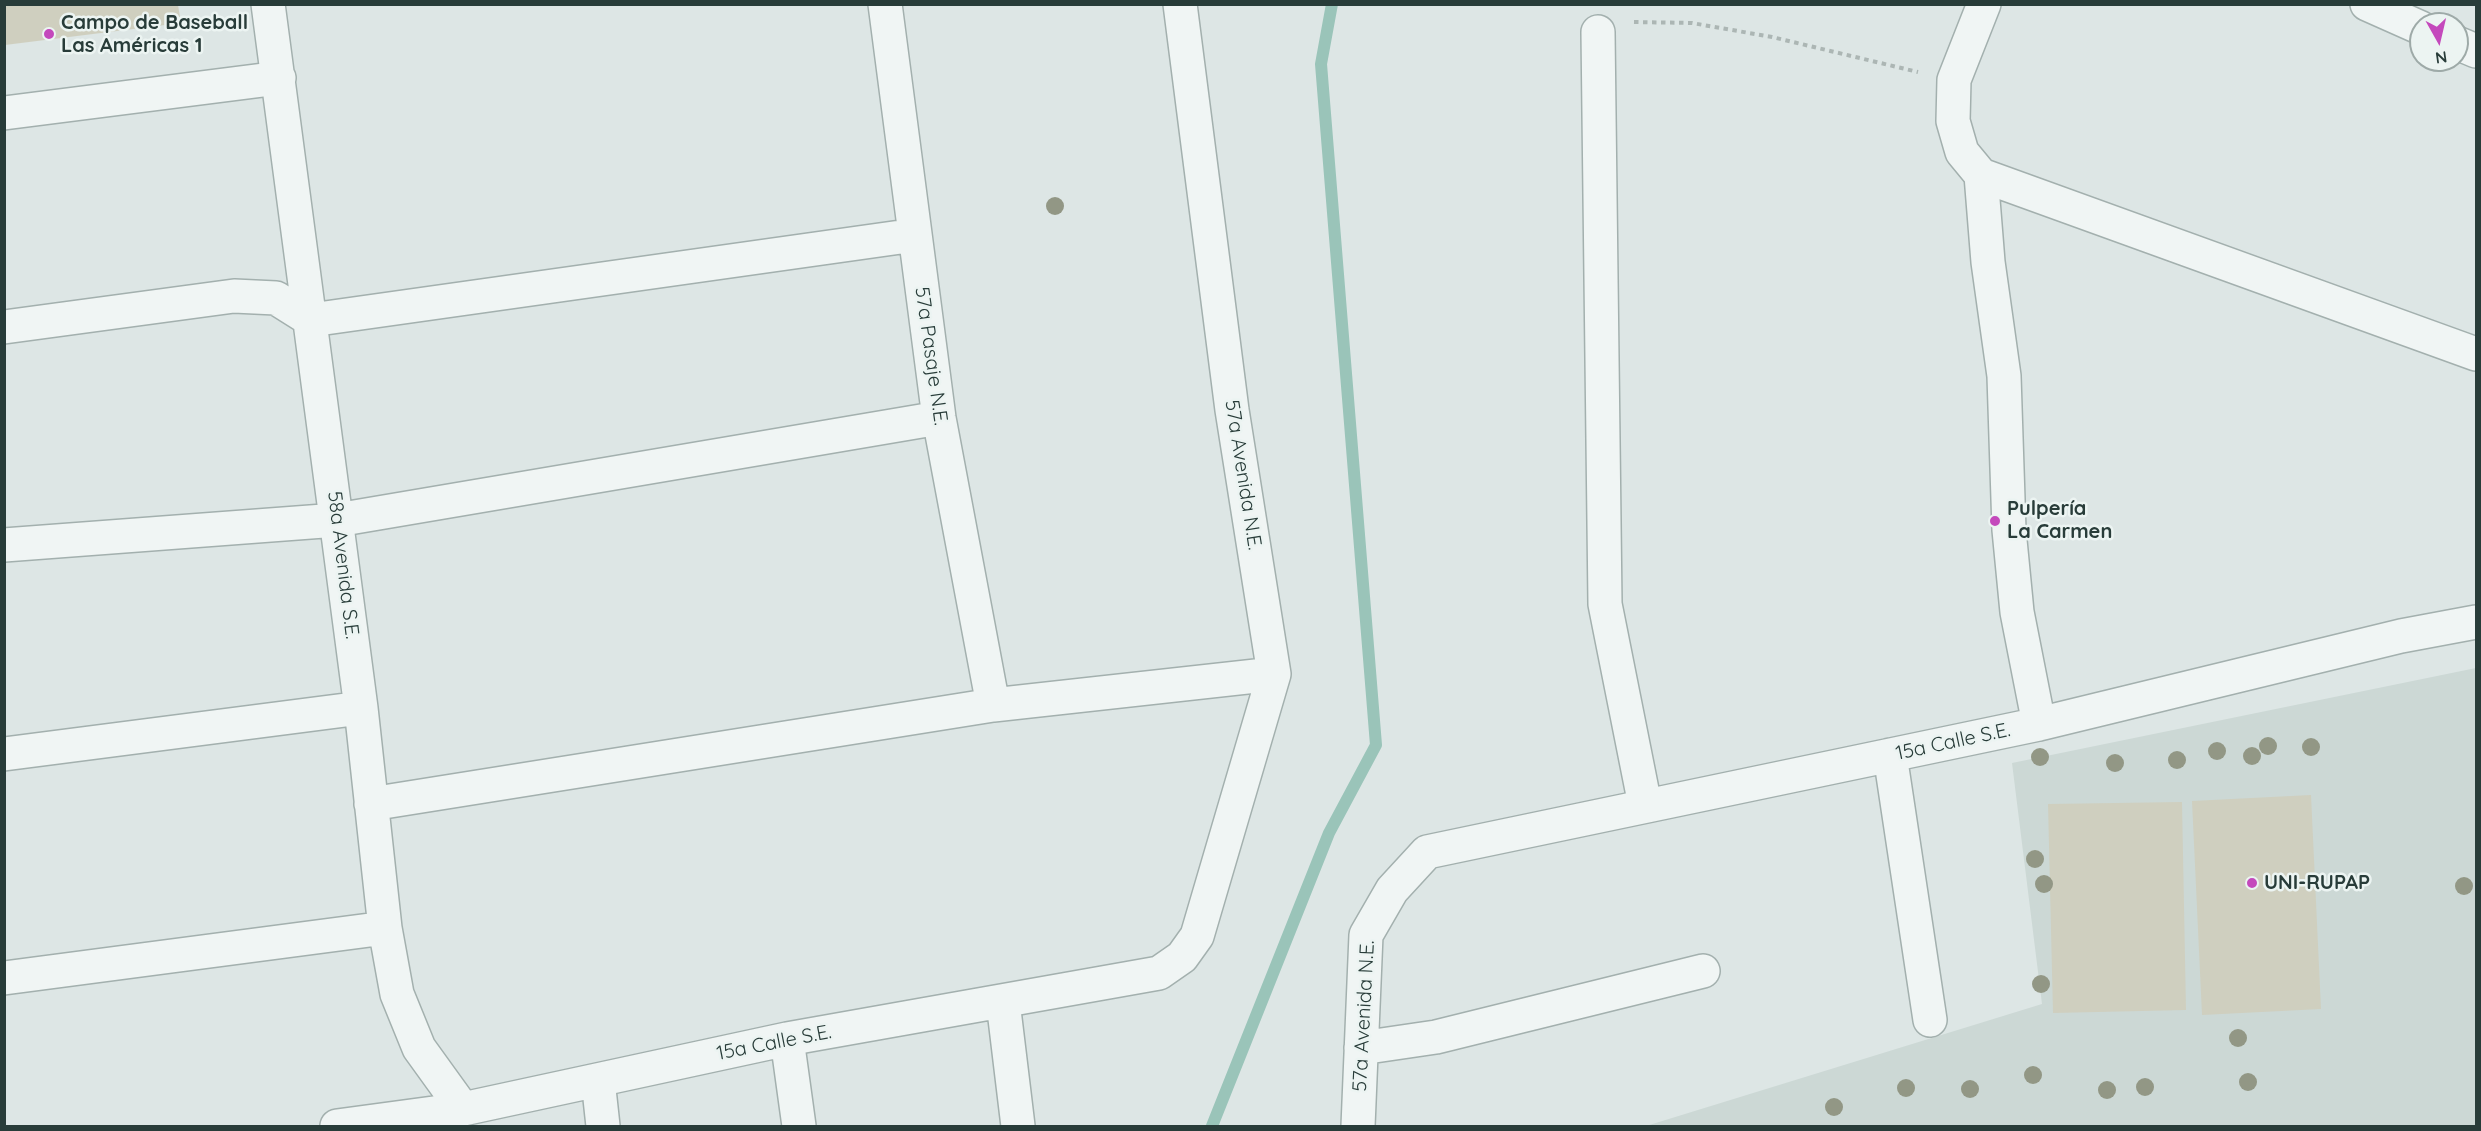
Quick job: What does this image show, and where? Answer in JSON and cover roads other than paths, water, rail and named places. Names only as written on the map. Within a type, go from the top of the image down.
[{"type":"street","name":"57a Pasaje N.E.","points":[[885,4],[939,418],[993,705]]},
{"type":"street","name":"57a Avenida N.E.","points":[[1180,4],[1232,410],[1274,674],[1197,936]]},
{"type":"street","points":[[1984,4],[1954,80],[1953,121],[1962,152],[1981,175],[2476,354]]},
{"type":"street","name":"58a Avenida S.E.","points":[[274,5],[279,78],[361,708],[385,928],[397,994],[419,1048],[463,1109]]},
{"type":"street","points":[[2380,8],[2409,22]]},
{"type":"street","points":[[1598,32],[1605,604],[1645,805]]},
{"type":"street","points":[[4,113],[279,78]]},
{"type":"street","points":[[1981,175],[1988,262],[2004,376],[2009,530],[2017,612],[2039,724]]},
{"type":"street","points":[[4,327],[234,296],[276,298],[311,320],[915,235]]},
{"type":"street","points":[[4,545],[337,520],[939,418]]},
{"type":"street","name":"15a Calle S.E.","points":[[1427,852],[2039,724],[2401,636],[2476,622]]},
{"type":"street","points":[[371,804],[993,705],[1274,674]]},
{"type":"street","points":[[4,754],[361,708]]},
{"type":"street","points":[[1890,755],[1930,1020]]},
{"type":"street","name":"57a Avenida N.E.","points":[[1358,1126],[1366,935],[1392,890],[1427,852]]},
{"type":"street","points":[[4,978],[385,928]]},
{"type":"street","name":"15a Calle S.E.","points":[[337,1126],[463,1109],[787,1039],[1159,973],[1182,957],[1197,936]]},
{"type":"street","points":[[1361,1048],[1436,1037],[1703,971]]},
{"type":"street","points":[[1003,1002],[1018,1126]]},
{"type":"street","points":[[787,1039],[798,1126]]},
{"type":"street","points":[[598,1080],[603,1126]]},
{"type":"waterway","points":[[1212,1126],[1329,833],[1376,745],[1321,64],[1332,4]]},
{"type":"place","name":"Campo de Baseball Las Américas 1","points":[[49,34]]},
{"type":"place","name":"Pulpería La Carmen","points":[[1995,521]]},
{"type":"place","name":"UNI-RUPAP","points":[[2252,883]]}]
